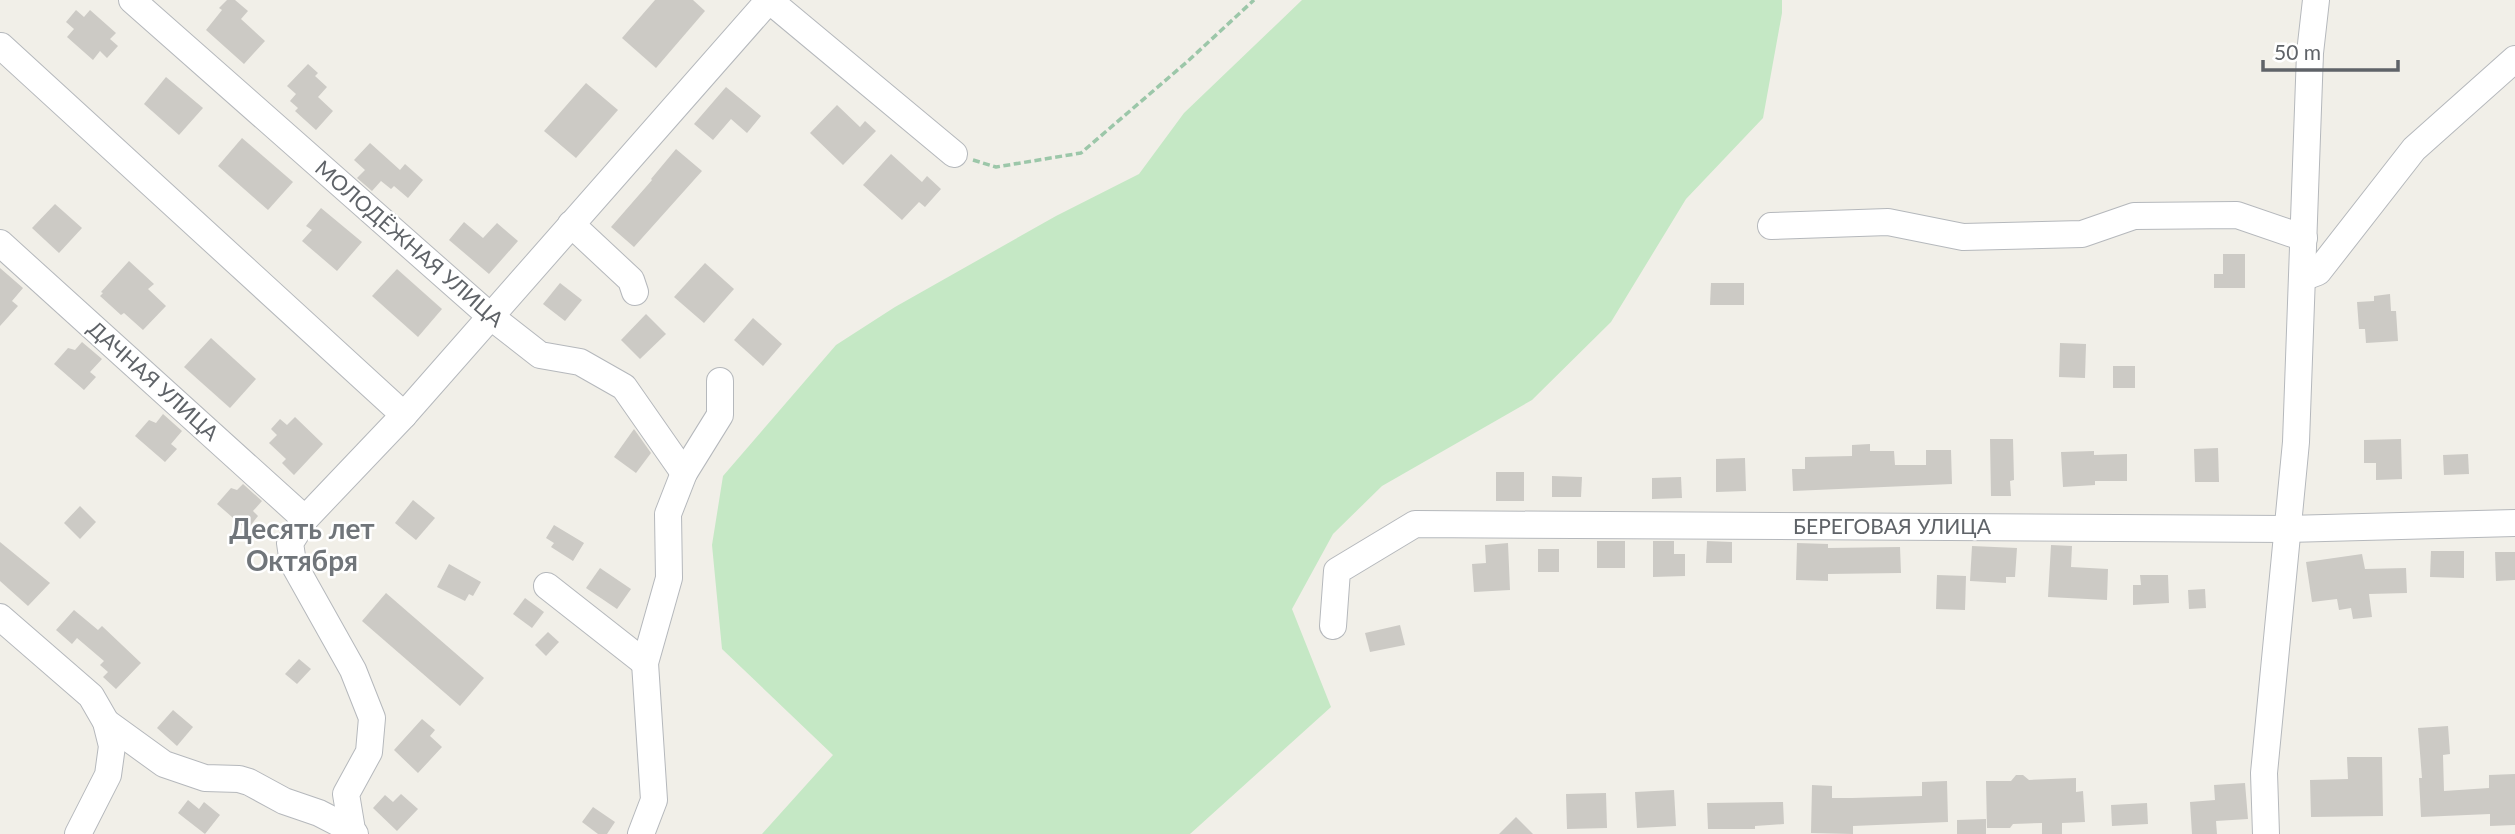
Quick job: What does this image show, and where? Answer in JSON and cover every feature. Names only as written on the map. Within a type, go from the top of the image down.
[{"type":"street","name":"МОЛОДЁЖНАЯ УЛИЦА","points":[[132,0],[490,316],[540,355],[580,362],[624,387],[684,473]]},
{"type":"street","points":[[354,832],[346,794],[369,751],[372,718],[353,670],[293,563],[290,543],[305,519],[404,415],[769,0],[954,154]]},
{"type":"street","points":[[2266,834],[2264,773],[2296,442],[2310,52],[2316,0]]},
{"type":"street","points":[[1,46],[404,415]]},
{"type":"street","points":[[2302,278],[2318,272],[2414,149],[2515,59]]},
{"type":"street","points":[[1771,226],[1888,222],[1963,237],[2082,234],[2134,216],[2237,215],[2304,238]]},
{"type":"street","points":[[571,224],[631,280],[635,292]]},
{"type":"street","name":"ДАЧНАЯ УЛИЦА","points":[[0,243],[305,519]]},
{"type":"street","points":[[641,834],[654,800],[645,663],[668,578],[668,514],[684,473],[720,415],[720,380]]},
{"type":"street","name":"БЕРЕГОВАЯ УЛИЦА","points":[[1333,626],[1337,570],[1415,524],[2287,529],[2515,523]]},
{"type":"street","points":[[547,586],[645,663]]},
{"type":"street","points":[[0,617],[91,696],[106,722],[112,746],[108,775],[78,834]]},
{"type":"street","points":[[106,722],[164,764],[205,778],[249,782],[284,801],[319,813],[354,832]]},
{"type":"path","points":[[954,154],[996,167],[1081,153],[1254,0]]},
{"type":"green space","points":[[1302,0],[1782,0],[1782,13],[1763,118],[1686,199],[1611,322],[1532,400],[1382,486],[1333,534],[1292,609],[1331,707],[1190,834],[762,834],[833,755],[722,649],[712,545],[723,476],[836,345],[895,307],[1056,216],[1139,174],[1184,113]]},
{"type":"building","points":[[227,0],[235,0],[248,11],[241,19],[265,41],[244,64],[206,30]]},
{"type":"building","points":[[655,0],[693,0],[705,11],[656,68],[622,38]]},
{"type":"building","points":[[76,10],[84,17],[90,10],[116,33],[110,39],[118,46],[107,58],[100,51],[93,60],[67,37],[74,29],[66,22]]},
{"type":"building","points":[[308,64],[318,73],[315,76],[327,87],[318,97],[333,111],[316,130],[295,111],[298,108],[290,101],[296,94],[287,86]]},
{"type":"building","points":[[166,77],[203,108],[179,135],[144,104]]},
{"type":"building","points":[[586,83],[618,110],[576,158],[544,131]]},
{"type":"building","points":[[726,87],[761,116],[747,133],[731,119],[713,140],[694,124]]},
{"type":"building","points":[[837,105],[860,127],[865,121],[876,131],[843,165],[810,133]]},
{"type":"building","points":[[242,138],[293,182],[268,210],[218,166]]},
{"type":"building","points":[[370,143],[400,170],[405,164],[423,180],[408,198],[394,186],[391,189],[381,181],[372,191],[357,178],[365,170],[354,160]]},
{"type":"building","points":[[676,149],[702,171],[634,247],[611,227]]},
{"type":"building","points":[[891,154],[922,182],[927,176],[941,189],[925,207],[919,202],[902,220],[863,185]]},
{"type":"building","points":[[55,204],[82,228],[59,253],[32,228]]},
{"type":"building","points":[[321,208],[362,242],[337,271],[302,241],[312,230],[306,226]]},
{"type":"building","points":[[464,222],[483,238],[497,223],[518,241],[489,274],[449,240]]},
{"type":"building","points":[[2223,254],[2245,254],[2245,288],[2214,288],[2214,274],[2223,274]]},
{"type":"building","points":[[129,261],[154,284],[148,289],[166,306],[143,330],[100,296]]},
{"type":"building","points":[[705,263],[734,289],[704,323],[674,297]]},
{"type":"building","points":[[0,268],[23,288],[12,301],[18,306],[0,326]]},
{"type":"building","points":[[397,269],[442,309],[418,337],[372,296]]},
{"type":"building","points":[[560,283],[582,300],[565,321],[543,304]]},
{"type":"building","points":[[1711,283],[1744,283],[1744,305],[1710,305]]},
{"type":"building","points":[[2390,294],[2391,311],[2396,311],[2398,341],[2366,343],[2365,329],[2359,329],[2357,302],[2374,301],[2374,296]]},
{"type":"building","points":[[646,314],[666,334],[640,359],[621,340]]},
{"type":"building","points":[[753,318],[782,344],[763,366],[734,340]]},
{"type":"building","points":[[211,338],[256,379],[230,408],[184,367]]},
{"type":"building","points":[[82,342],[102,359],[90,372],[96,377],[84,390],[54,364],[68,348],[75,350]]},
{"type":"building","points":[[2060,343],[2086,344],[2085,378],[2059,377]]},
{"type":"building","points":[[2113,366],[2135,366],[2135,388],[2113,388]]},
{"type":"building","points":[[163,414],[182,431],[171,444],[177,449],[165,462],[135,436],[149,420],[156,423]]},
{"type":"building","points":[[295,417],[323,444],[294,475],[282,463],[286,459],[269,443],[277,435],[271,429],[280,419],[287,425]]},
{"type":"building","points":[[634,429],[651,453],[636,473],[614,457]]},
{"type":"building","points":[[1990,439],[2013,439],[2014,480],[2010,481],[2011,496],[1991,496]]},
{"type":"building","points":[[2401,439],[2402,479],[2376,480],[2376,463],[2364,463],[2364,440]]},
{"type":"building","points":[[1870,444],[1870,451],[1894,451],[1895,465],[1926,465],[1926,450],[1951,450],[1952,484],[1793,491],[1792,469],[1805,469],[1805,457],[1852,456],[1852,445]]},
{"type":"building","points":[[2218,448],[2219,482],[2195,482],[2194,449]]},
{"type":"building","points":[[2094,451],[2094,455],[2127,454],[2127,481],[2095,481],[2095,485],[2063,487],[2061,452]]},
{"type":"building","points":[[2468,454],[2469,474],[2444,475],[2443,455]]},
{"type":"building","points":[[1745,458],[1746,491],[1716,492],[1716,459]]},
{"type":"building","points":[[1496,472],[1524,472],[1524,501],[1496,501]]},
{"type":"building","points":[[1552,476],[1582,477],[1581,497],[1552,497]]},
{"type":"building","points":[[1681,477],[1682,498],[1652,499],[1652,478]]},
{"type":"building","points":[[243,484],[262,501],[253,511],[258,516],[247,530],[217,504],[231,488],[237,490]]},
{"type":"building","points":[[413,500],[435,518],[416,540],[395,523]]},
{"type":"building","points":[[80,506],[96,522],[80,539],[64,523]]},
{"type":"building","points":[[554,525],[584,543],[573,561],[551,547],[554,543],[546,538]]},
{"type":"building","points":[[1597,541],[1625,541],[1625,568],[1597,568]]},
{"type":"building","points":[[1653,541],[1674,541],[1674,554],[1685,554],[1685,576],[1653,577]]},
{"type":"building","points":[[1707,541],[1732,542],[1732,563],[1706,563]]},
{"type":"building","points":[[0,542],[50,583],[28,606],[0,581]]},
{"type":"building","points":[[1508,543],[1510,590],[1474,592],[1472,564],[1486,563],[1485,545]]},
{"type":"building","points":[[1797,543],[1828,544],[1828,548],[1900,547],[1901,573],[1828,574],[1828,581],[1796,580]]},
{"type":"building","points":[[2051,545],[2072,546],[2071,567],[2108,569],[2107,600],[2048,597]]},
{"type":"building","points":[[1972,546],[2017,548],[2015,577],[2006,577],[2006,583],[1970,581]]},
{"type":"building","points":[[1538,549],[1559,549],[1559,572],[1538,572]]},
{"type":"building","points":[[2431,551],[2464,551],[2464,578],[2430,577]]},
{"type":"building","points":[[2495,552],[2515,552],[2515,580],[2496,581]]},
{"type":"building","points":[[2362,554],[2365,569],[2406,568],[2407,593],[2369,594],[2372,617],[2353,619],[2351,608],[2339,610],[2337,599],[2312,602],[2306,562]]},
{"type":"building","points":[[449,564],[481,582],[473,596],[469,594],[465,601],[437,587]]},
{"type":"building","points":[[600,568],[631,589],[617,609],[586,588]]},
{"type":"building","points":[[1937,575],[1966,576],[1965,610],[1936,609]]},
{"type":"building","points":[[2140,575],[2168,575],[2169,603],[2133,605],[2133,585],[2141,585]]},
{"type":"building","points":[[2205,589],[2206,608],[2189,609],[2188,590]]},
{"type":"building","points":[[386,593],[484,678],[460,706],[362,621]]},
{"type":"building","points":[[525,598],[544,612],[532,628],[513,614]]},
{"type":"building","points":[[74,610],[98,630],[102,626],[141,663],[116,689],[103,677],[108,672],[100,665],[104,661],[77,638],[72,644],[56,630]]},
{"type":"building","points":[[1400,625],[1405,645],[1370,652],[1365,633]]},
{"type":"building","points":[[548,632],[559,642],[546,656],[535,645]]},
{"type":"building","points":[[299,659],[311,669],[297,684],[285,674]]},
{"type":"building","points":[[173,710],[193,727],[177,746],[157,728]]},
{"type":"building","points":[[422,719],[435,730],[430,736],[442,747],[418,773],[394,750]]},
{"type":"building","points":[[2448,726],[2450,754],[2443,755],[2444,791],[2489,788],[2489,775],[2515,774],[2515,825],[2490,826],[2490,814],[2421,817],[2419,778],[2422,778],[2418,728]]},
{"type":"building","points":[[2347,757],[2382,757],[2383,816],[2311,817],[2310,780],[2348,779]]},
{"type":"building","points":[[2016,775],[2023,775],[2029,780],[2076,778],[2076,792],[2083,791],[2085,822],[2062,823],[2062,834],[2042,834],[2042,823],[1987,828],[1986,781],[2011,781]]},
{"type":"building","points":[[1947,781],[1948,822],[1853,826],[1853,834],[1811,833],[1812,785],[1832,786],[1832,798],[1922,796],[1922,782]]},
{"type":"building","points":[[2245,783],[2248,819],[2216,821],[2217,834],[2192,834],[2190,802],[2215,800],[2214,785]]},
{"type":"building","points":[[1674,790],[1676,826],[1637,828],[1635,792]]},
{"type":"building","points":[[1606,793],[1607,828],[1567,829],[1566,794]]},
{"type":"building","points":[[401,794],[418,809],[397,831],[373,808],[385,795],[393,802]]},
{"type":"building","points":[[188,800],[199,809],[204,802],[220,815],[205,834],[178,813]]},
{"type":"building","points":[[1783,802],[1784,824],[1755,826],[1755,829],[1708,829],[1707,803]]},
{"type":"building","points":[[2147,803],[2148,824],[2112,826],[2111,805]]},
{"type":"building","points":[[593,807],[615,822],[607,834],[598,834],[582,822]]},
{"type":"building","points":[[1516,817],[1533,834],[1499,834]]},
{"type":"building","points":[[1986,819],[1986,834],[1957,834],[1957,820]]},
{"type":"district","name":"Десять лет Октября","points":[[302,545]]}]
